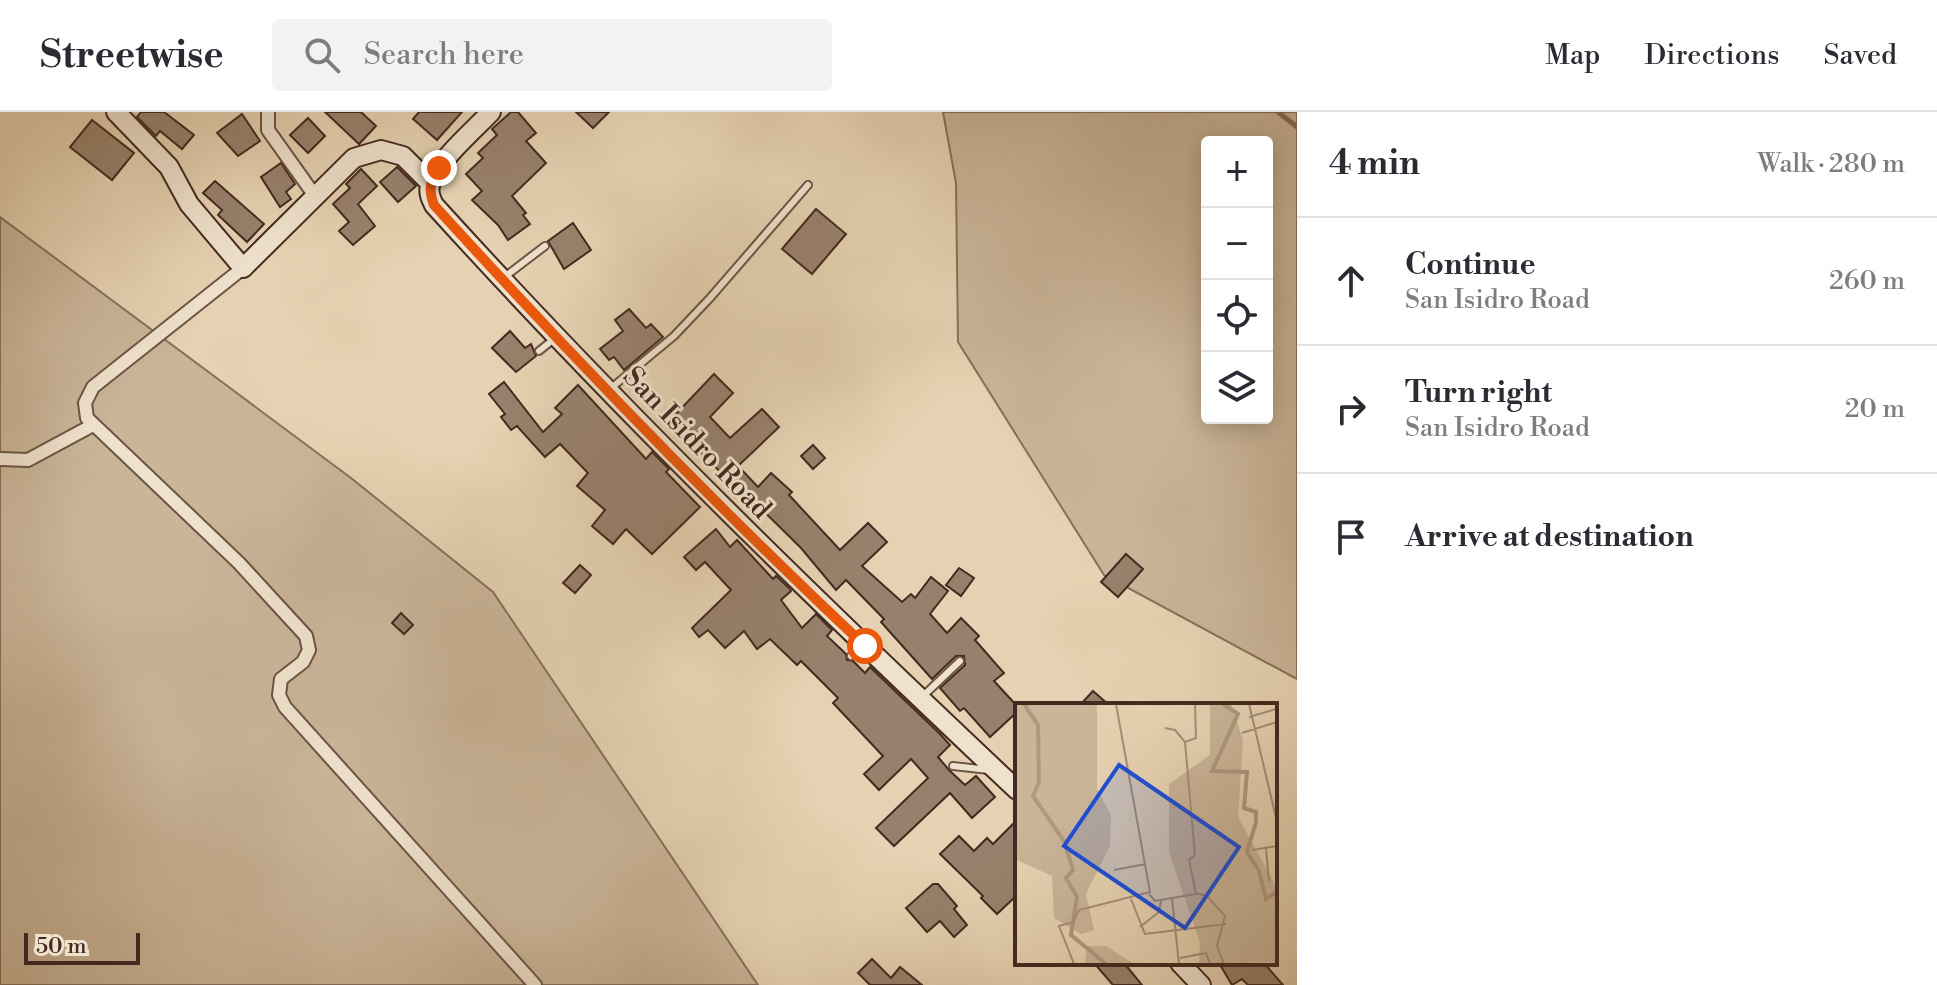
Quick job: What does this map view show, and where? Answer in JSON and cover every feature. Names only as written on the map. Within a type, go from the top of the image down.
[{"type":"street","points":[[116,112],[169,167],[189,204],[243,268]]},
{"type":"street","points":[[268,112],[268,130],[315,196]]},
{"type":"street","points":[[491,112],[439,168],[430,183],[403,156],[381,150],[354,158],[243,268],[93,387],[85,403],[87,418],[93,425],[239,563],[306,636],[309,650],[303,662],[281,679],[279,695],[285,707],[535,985]]},
{"type":"street","name":"San Isidro Road","points":[[430,183],[429,193],[434,205],[501,280],[792,577],[858,651],[920,699],[1015,788]]},
{"type":"street","points":[[0,459],[28,460],[93,425]]},
{"type":"street","points":[[1182,965],[1201,985]]},
{"type":"lane","points":[[608,390],[674,336],[808,185]]},
{"type":"lane","points":[[501,280],[545,246]]},
{"type":"lane","points":[[539,351],[556,337]]},
{"type":"lane","points":[[920,699],[960,661]]},
{"type":"lane","points":[[953,766],[997,771]]},
{"type":"shaded area","points":[[943,112],[1297,112],[1297,679],[1104,575],[958,342],[956,183]]},
{"type":"shaded area","points":[[0,217],[351,478],[493,592],[758,985],[0,985]]},
{"type":"building","points":[[141,112],[164,112],[194,135],[182,149],[160,131],[156,136],[137,117]]},
{"type":"building","points":[[325,112],[361,112],[376,126],[359,144]]},
{"type":"building","points":[[419,112],[462,112],[437,140],[413,119]]},
{"type":"building","points":[[511,112],[518,112],[536,133],[526,141],[546,163],[512,196],[526,213],[523,215],[530,224],[508,240],[498,225],[472,200],[482,191],[466,174],[483,158],[478,153],[497,135],[492,129]]},
{"type":"building","points":[[576,112],[609,112],[593,128]]},
{"type":"building","points":[[242,114],[260,141],[238,156],[217,133]]},
{"type":"building","points":[[308,118],[325,136],[308,153],[290,135]]},
{"type":"building","points":[[92,120],[134,153],[112,180],[70,147]]},
{"type":"building","points":[[281,163],[295,184],[286,192],[291,199],[280,207],[261,177]]},
{"type":"building","points":[[397,167],[416,186],[398,202],[380,182]]},
{"type":"building","points":[[361,169],[377,186],[358,204],[375,226],[353,245],[339,231],[349,222],[333,204],[350,188],[346,184]]},
{"type":"building","points":[[215,181],[264,224],[247,242],[218,215],[222,210],[203,193]]},
{"type":"building","points":[[816,209],[846,234],[812,274],[782,249]]},
{"type":"building","points":[[573,223],[591,250],[564,269],[548,241]]},
{"type":"building","points":[[629,309],[646,328],[651,324],[663,337],[624,370],[614,357],[609,360],[600,349],[623,331],[615,320]]},
{"type":"building","points":[[510,331],[525,348],[531,344],[536,356],[516,372],[492,348]]},
{"type":"building","points":[[714,374],[733,393],[710,417],[730,438],[762,409],[779,427],[738,466],[758,487],[771,473],[792,492],[789,495],[840,550],[868,523],[887,542],[862,566],[902,602],[911,594],[915,598],[931,577],[948,591],[930,614],[947,633],[961,618],[979,636],[975,640],[1004,673],[994,681],[1015,704],[1015,714],[990,737],[964,708],[960,711],[940,688],[965,665],[964,656],[956,656],[932,679],[881,622],[884,619],[846,580],[836,590],[801,548],[742,490],[735,497],[725,486],[730,481],[693,446],[700,439],[675,415]]},
{"type":"building","points":[[504,382],[543,432],[562,414],[555,408],[578,385],[646,459],[652,452],[669,469],[666,472],[700,507],[652,554],[626,529],[613,544],[592,526],[605,510],[577,486],[588,473],[560,444],[545,457],[517,426],[511,430],[501,417],[505,414],[489,394]]},
{"type":"building","points":[[813,445],[825,458],[813,469],[801,456]]},
{"type":"building","points":[[716,529],[730,547],[737,540],[773,579],[776,576],[790,589],[781,600],[802,628],[816,614],[832,630],[827,636],[846,654],[847,660],[853,661],[865,673],[870,667],[939,733],[950,745],[938,757],[949,770],[965,785],[976,776],[995,797],[972,818],[950,793],[894,846],[876,828],[928,778],[911,759],[879,790],[864,774],[883,756],[833,703],[838,698],[801,661],[797,665],[770,639],[757,649],[744,631],[725,648],[708,630],[699,637],[692,628],[731,590],[705,562],[696,570],[684,557]]},
{"type":"building","points":[[1126,554],[1143,569],[1118,597],[1101,582]]},
{"type":"building","points":[[580,565],[591,575],[575,593],[563,583]]},
{"type":"building","points":[[959,568],[974,578],[961,596],[946,585]]},
{"type":"building","points":[[401,613],[413,625],[404,634],[392,623]]},
{"type":"building","points":[[1093,691],[1107,703],[1082,703]]},
{"type":"building","points":[[1015,822],[1015,897],[997,914],[940,854],[959,836],[974,851],[987,838],[993,844]]},
{"type":"building","points":[[933,884],[938,884],[957,906],[954,909],[967,925],[954,937],[940,921],[927,932],[906,908]]},
{"type":"building","points":[[872,959],[891,978],[900,967],[922,985],[870,985],[858,973]]},
{"type":"building","points":[[1096,965],[1126,965],[1142,985],[1113,985]]},
{"type":"building","points":[[1220,965],[1266,965],[1283,985],[1248,985],[1242,979],[1232,985]]},
{"type":"waterway","points":[[1278,112],[1297,127]]},
{"type":"route","points":[[439,168],[430,183],[429,193],[434,205],[501,280],[608,390],[792,577],[865,646]]}]
